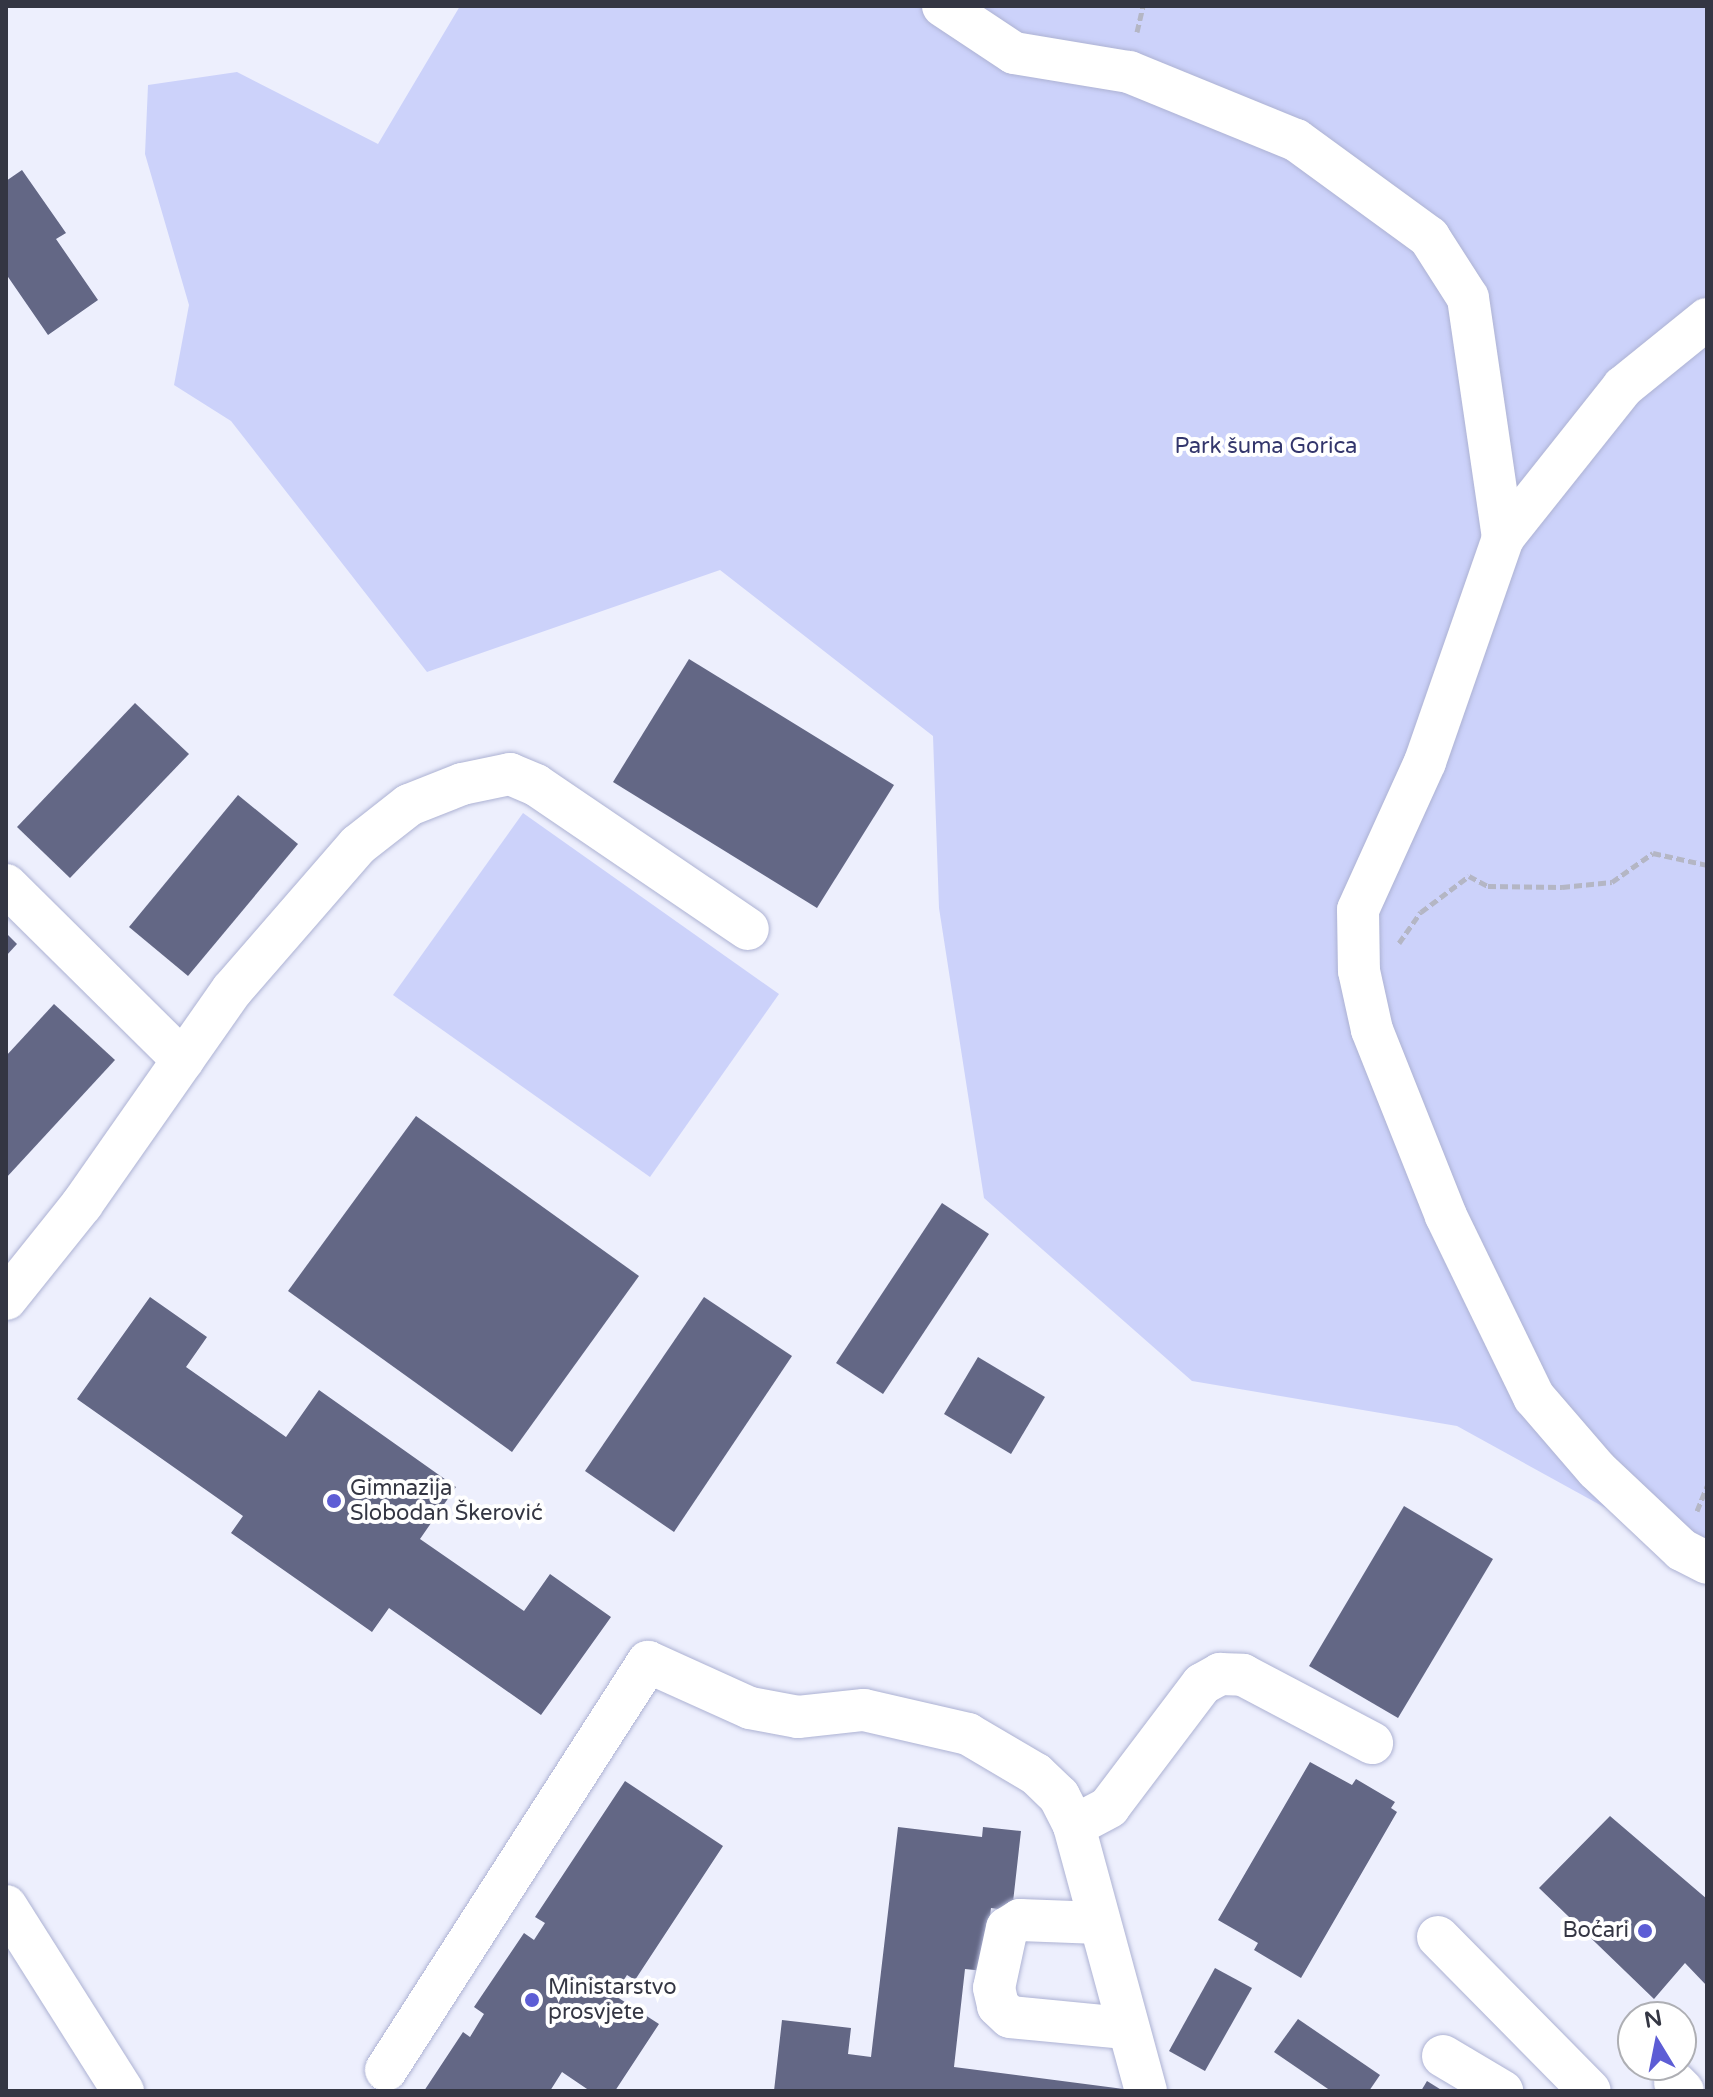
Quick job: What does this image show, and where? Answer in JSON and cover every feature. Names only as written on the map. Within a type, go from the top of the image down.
[{"type":"street","points":[[943,6],[1014,53],[1129,72],[1296,140],[1429,237],[1468,298],[1503,538]]},
{"type":"street","points":[[1707,319],[1623,387],[1503,538],[1425,762],[1358,910],[1359,971],[1372,1030],[1440,1201],[1534,1397],[1597,1470],[1682,1550],[1707,1563]]},
{"type":"street","points":[[6,1299],[82,1204],[232,990],[358,845],[409,805],[462,784],[510,774],[536,785],[748,929]]},
{"type":"street","points":[[6,885],[183,1060]]},
{"type":"street","points":[[386,2070],[648,1662],[750,1708],[798,1717],[864,1710],[968,1734],[1036,1774],[1059,1796],[1074,1826],[1125,2028],[1146,2091]]},
{"type":"street","points":[[1074,1826],[1109,1807],[1202,1684],[1220,1674],[1243,1675],[1372,1743]]},
{"type":"street","points":[[6,1906],[123,2091]]},
{"type":"street","points":[[1099,1923],[1020,1920],[1007,1928],[994,1988],[998,2006],[1010,2017],[1125,2028]]},
{"type":"street","points":[[1438,1937],[1566,2083]]},
{"type":"street","points":[[1443,2056],[1502,2091]]},
{"type":"path","points":[[1359,971],[1402,940],[1421,912],[1469,876],[1488,886],[1562,887],[1612,882],[1653,853],[1707,865]]},
{"type":"green space","name":"Park šuma Gorica","points":[[460,6],[1707,6],[1707,1556],[1682,1550],[1457,1426],[1192,1381],[984,1198],[939,908],[933,736],[720,570],[427,672],[231,421],[174,385],[189,305],[145,154],[148,85],[237,72],[378,144]]},
{"type":"green space","points":[[523,813],[779,994],[650,1177],[393,995]]},
{"type":"building","points":[[22,170],[66,233],[56,239],[98,300],[48,335],[6,274],[6,181]]},
{"type":"building","points":[[689,659],[894,785],[817,908],[613,782]]},
{"type":"building","points":[[135,703],[189,754],[70,878],[17,827]]},
{"type":"building","points":[[238,795],[298,844],[188,976],[129,927]]},
{"type":"building","points":[[6,933],[17,944],[6,956]]},
{"type":"building","points":[[54,1004],[115,1060],[6,1178],[6,1056]]},
{"type":"building","points":[[416,1116],[639,1276],[512,1452],[288,1291]]},
{"type":"building","points":[[942,1203],[989,1234],[883,1394],[836,1363]]},
{"type":"building","name":"Gimnazija Slobodan Škerović","points":[[150,1297],[207,1337],[186,1367],[286,1437],[319,1390],[456,1487],[420,1539],[524,1611],[550,1574],[611,1617],[541,1715],[389,1608],[372,1632],[231,1533],[243,1516],[77,1399]]},
{"type":"building","points":[[704,1297],[792,1356],[674,1532],[585,1471]]},
{"type":"building","points":[[978,1357],[1045,1397],[1011,1454],[944,1414]]},
{"type":"building","points":[[1404,1506],[1493,1559],[1398,1718],[1309,1666]]},
{"type":"building","points":[[1310,1762],[1352,1785],[1356,1779],[1395,1802],[1391,1808],[1397,1812],[1301,1978],[1254,1950],[1258,1943],[1218,1920]]},
{"type":"building","points":[[625,1781],[723,1846],[635,1980],[627,1975],[614,1995],[659,2024],[615,2091],[590,2091],[562,2072],[550,2091],[424,2091],[463,2032],[470,2037],[484,2014],[474,2007],[524,1933],[534,1940],[545,1923],[535,1917]]},
{"type":"building","name":"Boćari","points":[[1610,1816],[1707,1899],[1707,1986],[1685,1963],[1654,1999],[1539,1888]]},
{"type":"building","points":[[898,1827],[982,1837],[983,1827],[1021,1831],[1012,1911],[991,1908],[984,1971],[965,1969],[954,2067],[1139,2091],[774,2091],[782,2020],[851,2028],[848,2054],[871,2057]]},
{"type":"building","points":[[1215,1968],[1252,1988],[1205,2071],[1169,2051]]},
{"type":"building","points":[[1298,2019],[1380,2075],[1369,2091],[1331,2091],[1274,2052]]},
{"type":"building","points":[[1427,2081],[1443,2091],[1421,2091]]},
{"type":"place","name":"Gimnazija Slobodan Škerović","points":[[334,1501]]},
{"type":"place","name":"Boćari","points":[[1645,1931]]},
{"type":"place","name":"Ministarstvo prosvjete","points":[[532,2000]]}]
